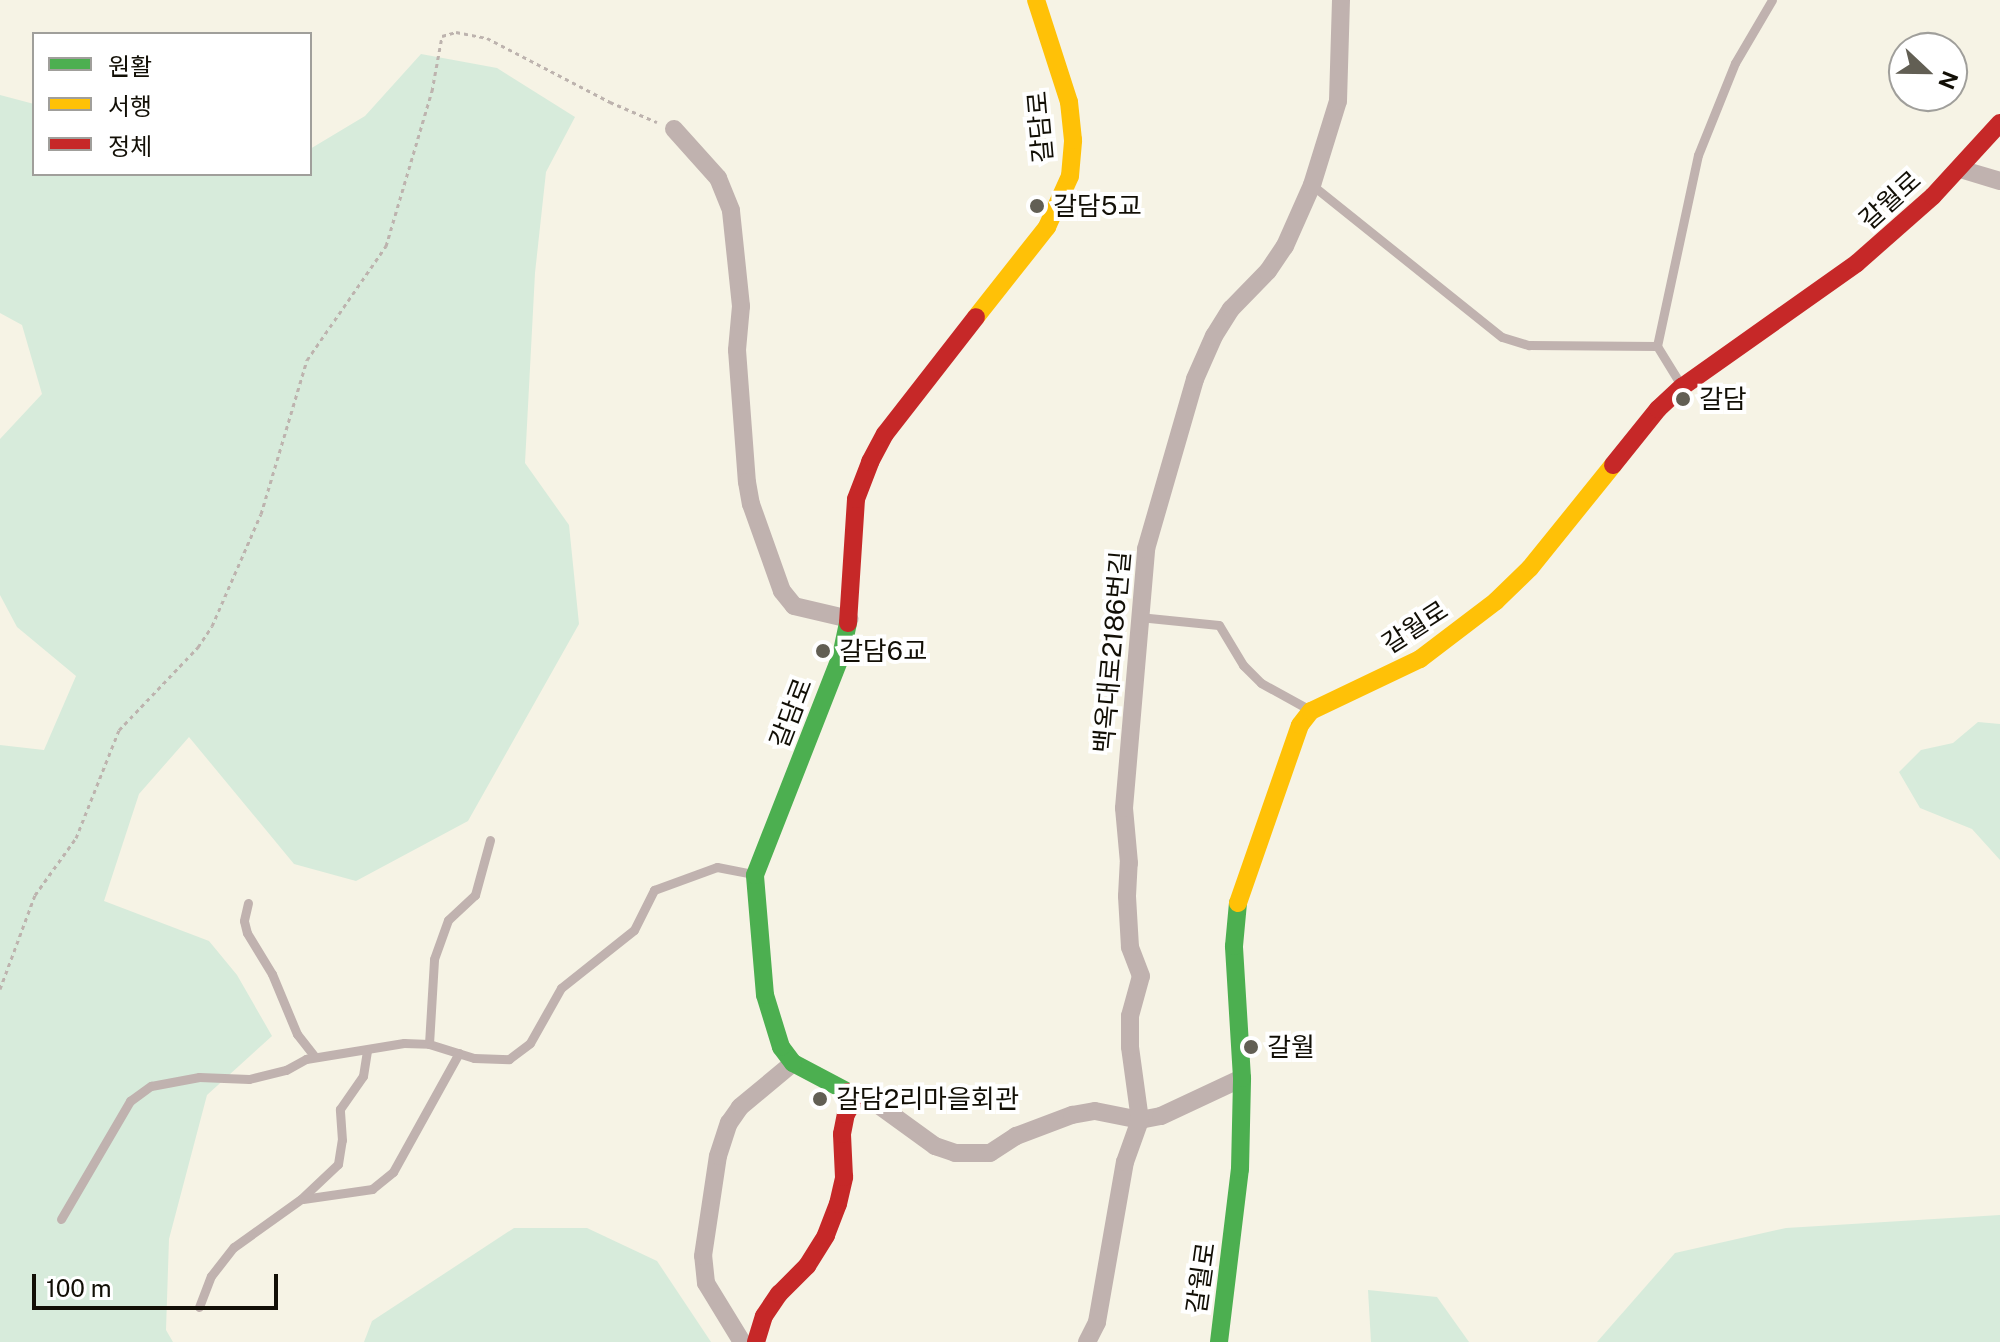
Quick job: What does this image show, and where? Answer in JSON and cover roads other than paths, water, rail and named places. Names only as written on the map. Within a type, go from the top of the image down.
[{"type":"street","name":"갈담로","points":[[793,1063],[781,1047],[765,995],[755,875],[841,656],[849,619],[854,511],[870,462],[885,434],[1047,227],[1070,176],[1073,140],[1069,102],[1036,0]]},
{"type":"street","name":"백옥대로2186번길","points":[[1087,1342],[1097,1322],[1125,1162],[1140,1120],[1130,1047],[1130,1016],[1141,976],[1130,947],[1129,863],[1124,808],[1146,549],[1195,379],[1231,309],[1268,271],[1285,246],[1312,185],[1338,101],[1341,0]]},
{"type":"street","name":"갈월로","points":[[1219,1342],[1240,1169],[1242,1078],[1234,946],[1237,906],[1300,725],[1311,711],[1420,659],[1496,601],[1530,568],[1658,409],[1682,387],[1857,263],[1960,169],[2000,123]]},
{"type":"street","points":[[674,129],[718,178],[731,211],[741,306],[737,350],[751,504],[782,591],[794,606],[849,619]]},
{"type":"street","points":[[1960,169],[2000,181]]},
{"type":"street","points":[[742,1342],[706,1283],[703,1256],[718,1156],[729,1123],[740,1107],[793,1063],[814,1077],[877,1104],[935,1146],[955,1153],[990,1153],[1016,1136],[1072,1115],[1095,1111],[1140,1120],[1161,1116],[1242,1078]]},
{"type":"street","points":[[756,1342],[764,1316],[779,1294],[807,1266],[826,1235],[844,1177],[842,1134],[846,1114],[857,1096]]},
{"type":"lane","points":[[1682,387],[1657,346],[1698,155],[1735,63],[1772,0]]},
{"type":"lane","points":[[1312,185],[1502,337],[1529,345],[1657,346]]},
{"type":"lane","points":[[1139,617],[1219,625],[1243,665],[1261,683],[1311,711]]},
{"type":"lane","points":[[429,1044],[434,959],[448,920],[475,895],[490,840]]},
{"type":"lane","points":[[61,1219],[130,1101],[151,1086],[199,1077],[249,1079],[315,1057],[429,1044],[474,1058],[509,1059],[530,1043],[561,988],[634,930],[654,890],[717,867],[755,875]]},
{"type":"lane","points":[[248,903],[244,921],[247,933],[272,974],[297,1034],[315,1057]]},
{"type":"lane","points":[[199,1307],[211,1276],[234,1247],[301,1199],[338,1164],[342,1140],[340,1109],[363,1076],[367,1050]]},
{"type":"lane","points":[[301,1199],[372,1189],[393,1172],[459,1053]]},
{"type":"place","name":"갈담5교","points":[[1037,206]]},
{"type":"place","name":"갈담","points":[[1683,399]]},
{"type":"place","name":"갈담6교","points":[[823,651]]},
{"type":"place","name":"갈월","points":[[1251,1047]]},
{"type":"place","name":"갈담2리마을회관","points":[[820,1099]]}]
